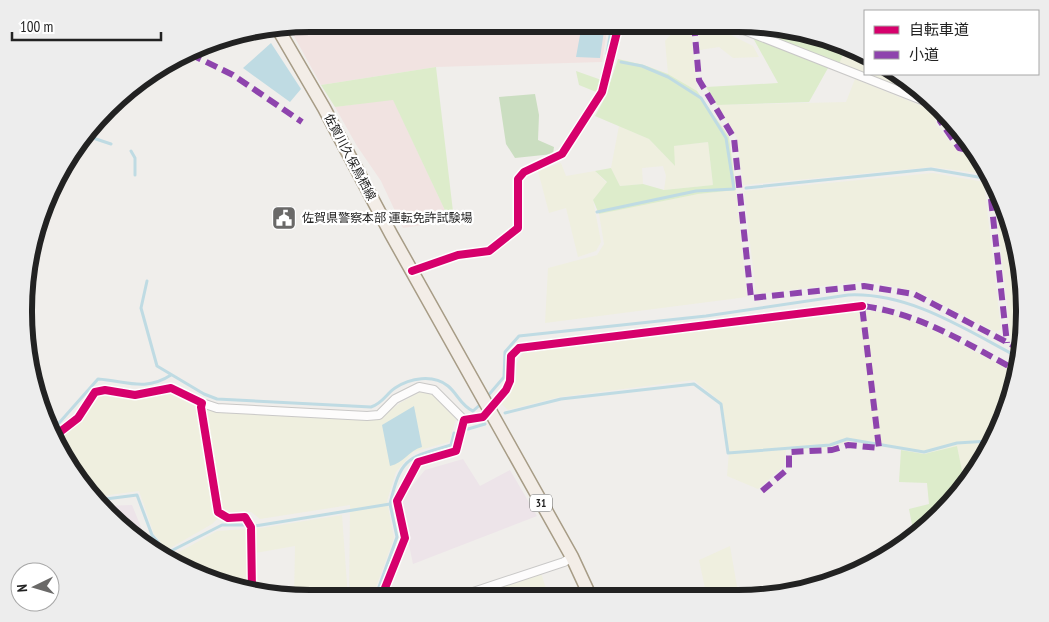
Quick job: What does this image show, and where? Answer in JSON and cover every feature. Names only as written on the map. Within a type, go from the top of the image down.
[{"type":"main road","name":"佐賀川久保鳥栖線","points":[[281,34],[324,108],[488,410]]},
{"type":"main road","name":"31","points":[[488,410],[572,557],[587,590]]},
{"type":"street","points":[[412,271],[458,255],[489,252],[518,228],[518,179],[524,172],[562,154],[602,92],[617,32]]},
{"type":"street","points":[[751,33],[918,98]]},
{"type":"street","points":[[464,420],[483,417],[506,390],[510,380],[511,356],[519,348],[862,306]]},
{"type":"street","points":[[60,432],[78,418],[95,392],[105,390],[135,395],[171,388],[217,408],[367,416],[379,415],[395,400],[418,386],[434,390],[464,420]]},
{"type":"street","points":[[202,402],[201,406],[218,512],[228,518],[245,517],[251,526],[252,583]]},
{"type":"street","points":[[384,590],[406,538],[397,501],[418,462],[456,451],[464,420]]},
{"type":"street","points":[[479,590],[564,562],[572,557]]},
{"type":"shaded area","points":[[607,32],[602,62],[436,67],[321,85],[292,33]]},
{"type":"shaded area","points":[[393,99],[450,221],[403,228],[381,181],[357,146],[335,107]]},
{"type":"shaded area","points":[[463,459],[480,486],[510,470],[537,516],[413,564],[400,501],[425,470]]},
{"type":"shaded area","points":[[132,505],[144,534],[127,520],[112,506]]},
{"type":"green space","points":[[673,32],[691,32],[697,91],[668,74],[665,41]]},
{"type":"green space","points":[[699,32],[731,35],[753,46],[759,57],[733,58],[719,47],[700,50]]},
{"type":"green space","points":[[750,33],[792,38],[828,47],[843,53],[839,64],[828,68],[809,102],[717,105],[706,87],[778,83]]},
{"type":"green space","points":[[843,53],[864,63],[864,74],[839,64]]},
{"type":"green space","points":[[618,59],[644,65],[668,74],[697,91],[729,137],[736,190],[698,194],[599,214],[593,200],[607,182],[595,171],[611,168],[620,186],[643,184],[664,190],[713,185],[708,142],[674,146],[675,166],[649,139],[595,116],[606,96],[579,85],[576,71],[610,83]]},
{"type":"green space","points":[[436,67],[454,220],[450,221],[393,100],[335,107],[321,85]]},
{"type":"green space","points":[[868,75],[886,75],[908,90]]},
{"type":"green space","points":[[855,79],[930,109],[934,113],[936,125],[958,151],[968,153],[980,173],[932,167],[743,185],[737,138],[717,105],[846,102]]},
{"type":"green space","points":[[535,94],[539,115],[538,140],[554,147],[553,154],[515,158],[506,144],[499,97]]},
{"type":"green space","points":[[619,126],[649,139],[675,166],[673,146],[708,142],[713,185],[664,190],[666,176],[663,166],[642,168],[643,184],[620,186],[611,168]]},
{"type":"green space","points":[[561,163],[566,176],[595,171],[607,183],[593,200],[601,242],[596,251],[578,257],[566,208],[549,213],[538,171]]},
{"type":"green space","points":[[933,173],[984,182],[1001,329],[996,332],[916,291],[865,281],[756,294],[744,191]]},
{"type":"green space","points":[[736,190],[747,297],[545,323],[548,268],[597,255],[604,244],[599,214],[698,194]]},
{"type":"green space","points":[[996,205],[1007,239],[1014,275],[1016,329],[1015,341],[1011,339]]},
{"type":"green space","points":[[854,309],[889,313],[921,324],[1010,369],[1002,401],[988,434],[963,475],[957,446],[924,454],[851,441],[829,448],[786,450],[784,466],[758,489],[727,476],[729,451],[722,403],[694,380],[560,397],[508,410],[501,403],[516,379],[517,363],[523,353]]},
{"type":"green space","points":[[172,392],[193,403],[223,413],[372,419],[383,415],[420,392],[433,395],[456,419],[449,442],[413,452],[396,472],[387,501],[394,538],[375,590],[349,590],[350,505],[260,519],[251,512],[223,513],[212,524],[168,550],[154,534],[139,491],[103,496],[79,466],[62,436],[78,423],[97,398],[106,395],[134,399]]},
{"type":"green space","points":[[957,446],[963,475],[935,508],[913,528],[909,509],[929,504],[927,483],[899,482],[901,450],[924,454]]},
{"type":"green space","points":[[342,515],[347,590],[294,589],[295,546],[249,554],[249,582],[221,575],[175,554],[217,531],[261,528]]},
{"type":"green space","points":[[730,546],[738,590],[705,590],[699,560]]},
{"type":"green space","points":[[541,573],[546,590],[489,590]]},
{"type":"water","points":[[581,32],[604,32],[600,58],[576,57]]},
{"type":"water","points":[[271,43],[301,89],[290,102],[243,68]]},
{"type":"water","points":[[414,406],[422,447],[390,466],[382,425]]},
{"type":"waterway","points":[[607,54],[611,32]]},
{"type":"waterway","points":[[597,212],[696,191],[734,189],[726,138],[701,98],[668,77],[642,66],[621,62]]},
{"type":"waterway","points":[[93,138],[111,144]]},
{"type":"waterway","points":[[131,151],[135,158],[135,175]]},
{"type":"waterway","points":[[746,188],[931,169],[982,178]]},
{"type":"waterway","points":[[147,281],[141,308],[157,366],[204,394],[217,399],[371,407],[379,403],[392,390],[401,385],[414,380],[429,379],[442,382],[448,386],[465,406],[473,411],[482,403]]},
{"type":"waterway","points":[[486,398],[504,377],[505,352],[519,336],[706,316],[848,295],[871,296],[915,306],[958,325],[1013,354]]},
{"type":"waterway","points":[[57,424],[98,379],[144,384],[153,383],[171,375]]},
{"type":"waterway","points":[[505,413],[561,399],[694,384],[721,404],[728,453],[830,445],[847,439],[924,452],[957,443],[984,441]]},
{"type":"waterway","points":[[468,429],[485,424]]},
{"type":"waterway","points":[[255,526],[390,504],[398,477],[408,462],[424,453],[451,445],[454,433]]},
{"type":"waterway","points":[[106,499],[137,495],[152,535],[161,546]]},
{"type":"waterway","points":[[378,590],[397,537],[390,504]]},
{"type":"waterway","points":[[171,551],[222,525],[245,525]]},
{"type":"marked path","points":[[695,32],[699,80],[734,138],[751,298],[864,286],[914,294],[1014,346]]},
{"type":"marked path","points":[[197,57],[233,75],[302,122]]},
{"type":"marked path","points":[[940,119],[959,148],[965,149]]},
{"type":"marked path","points":[[990,193],[1007,343]]},
{"type":"marked path","points":[[762,491],[789,468],[789,452],[832,450],[848,445],[879,448],[862,306],[904,315],[962,340],[1011,367]]},
{"type":"cycle path","points":[[412,271],[458,255],[489,251],[518,228],[518,179],[524,172],[562,154],[602,92],[617,32]]},
{"type":"cycle path","points":[[384,590],[405,538],[397,501],[418,462],[456,451],[464,420],[483,417],[506,390],[510,381],[511,356],[519,348],[862,306]]},
{"type":"cycle path","points":[[60,432],[78,418],[95,392],[105,390],[135,395],[171,388],[202,403],[201,407],[218,512],[228,518],[245,517],[251,527],[252,583]]},
{"type":"place","name":"佐賀県警察本部 運転免許試験場","points":[[284,218]]}]
